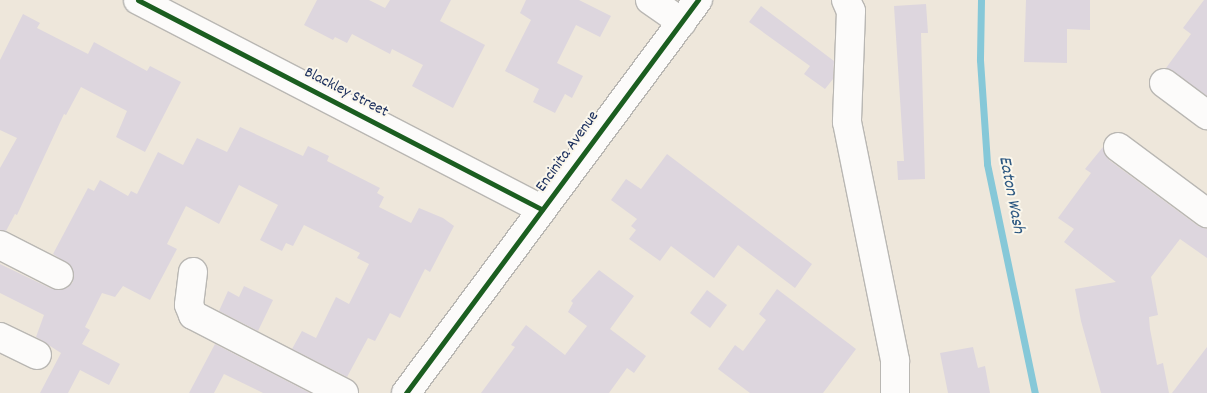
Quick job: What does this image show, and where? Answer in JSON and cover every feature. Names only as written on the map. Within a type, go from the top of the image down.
[{"type":"street","name":"Blackley Street","points":[[138,0],[542,209]]},
{"type":"street","points":[[650,0],[682,22]]},
{"type":"street","name":"Encinita Avenue","points":[[406,393],[698,0]]},
{"type":"street","points":[[846,0],[851,11],[848,122],[896,361],[895,393]]},
{"type":"street","points":[[1164,83],[1207,115]]},
{"type":"street","points":[[1118,148],[1207,212]]},
{"type":"street","points":[[0,245],[59,275]]},
{"type":"street","points":[[193,272],[189,305],[193,315],[344,393]]},
{"type":"street","points":[[0,337],[37,356]]},
{"type":"building","points":[[317,0],[369,0],[385,8],[390,0],[451,0],[440,21],[485,45],[453,108],[412,86],[423,65],[392,49],[390,54],[352,34],[347,43],[335,37],[333,40],[304,25]]},
{"type":"building","points":[[526,0],[579,0],[611,16],[600,37],[576,25],[557,63],[583,76],[572,98],[565,94],[555,113],[533,102],[539,89],[505,71],[531,20],[520,13]]},
{"type":"building","points":[[1026,0],[1090,0],[1090,30],[1067,29],[1067,63],[1024,62]]},
{"type":"building","points":[[1204,0],[1207,0],[1207,96],[1166,68],[1191,34],[1183,28]]},
{"type":"building","points":[[926,4],[928,33],[921,33],[925,179],[898,180],[897,161],[904,161],[894,6]]},
{"type":"building","points":[[761,6],[834,61],[833,79],[825,89],[804,74],[810,66],[749,22]]},
{"type":"building","points":[[23,14],[40,23],[37,28],[88,54],[94,42],[147,71],[150,66],[181,82],[145,152],[116,137],[127,111],[81,87],[66,115],[64,114],[17,215],[15,214],[6,231],[0,230],[0,168],[17,138],[0,130],[0,60]]},
{"type":"building","points":[[240,127],[303,156],[308,146],[329,156],[327,161],[380,188],[377,193],[384,197],[379,207],[411,223],[419,208],[443,218],[454,226],[430,272],[425,269],[400,318],[390,313],[375,341],[368,338],[347,377],[292,349],[302,331],[316,338],[336,297],[349,304],[369,264],[357,258],[360,253],[304,225],[293,246],[286,243],[282,251],[260,240],[278,205],[239,185],[219,224],[186,206],[167,244],[177,249],[150,300],[123,286],[115,297],[102,293],[85,327],[90,330],[82,344],[120,364],[109,385],[80,370],[68,393],[40,393],[61,353],[36,337],[44,315],[0,293],[0,264],[52,289],[67,288],[73,282],[72,267],[53,254],[88,188],[94,191],[100,180],[128,196],[131,191],[137,194],[158,152],[183,165],[197,138],[227,152]]},
{"type":"building","points":[[1103,147],[1109,160],[1198,226],[1207,229],[1207,258],[1180,239],[1151,277],[1158,315],[1149,317],[1150,329],[1157,365],[1163,363],[1169,393],[1101,393],[1081,321],[1075,289],[1116,282],[1064,242],[1074,229],[1058,218],[1091,173],[1085,169]]},
{"type":"building","points":[[667,154],[812,264],[795,288],[738,245],[714,278],[671,246],[660,261],[629,239],[636,230],[631,226],[637,219],[611,200],[626,179],[641,189]]},
{"type":"building","points":[[599,270],[634,296],[610,329],[646,356],[634,373],[627,368],[609,393],[481,393],[515,347],[511,345],[526,325],[565,355],[587,326],[568,312],[573,303],[571,301]]},
{"type":"building","points":[[244,286],[273,300],[258,331],[219,311],[228,291],[239,297]]},
{"type":"building","points":[[777,289],[856,349],[823,393],[750,393],[718,369],[735,345],[743,351],[766,320],[759,314]]},
{"type":"building","points":[[707,290],[727,305],[710,328],[690,313]]},
{"type":"building","points":[[215,344],[310,393],[263,393],[224,374],[214,393],[189,393]]},
{"type":"building","points":[[973,347],[978,368],[985,366],[990,393],[948,393],[940,353]]},
{"type":"building","points":[[1207,347],[1207,393],[1172,393]]},
{"type":"waterway","name":"Eaton Wash","points":[[981,0],[980,60],[987,164],[1035,393]]},
{"type":"cycle path","points":[[138,0],[542,209]]},
{"type":"cycle path","points":[[406,393],[698,0]]}]
